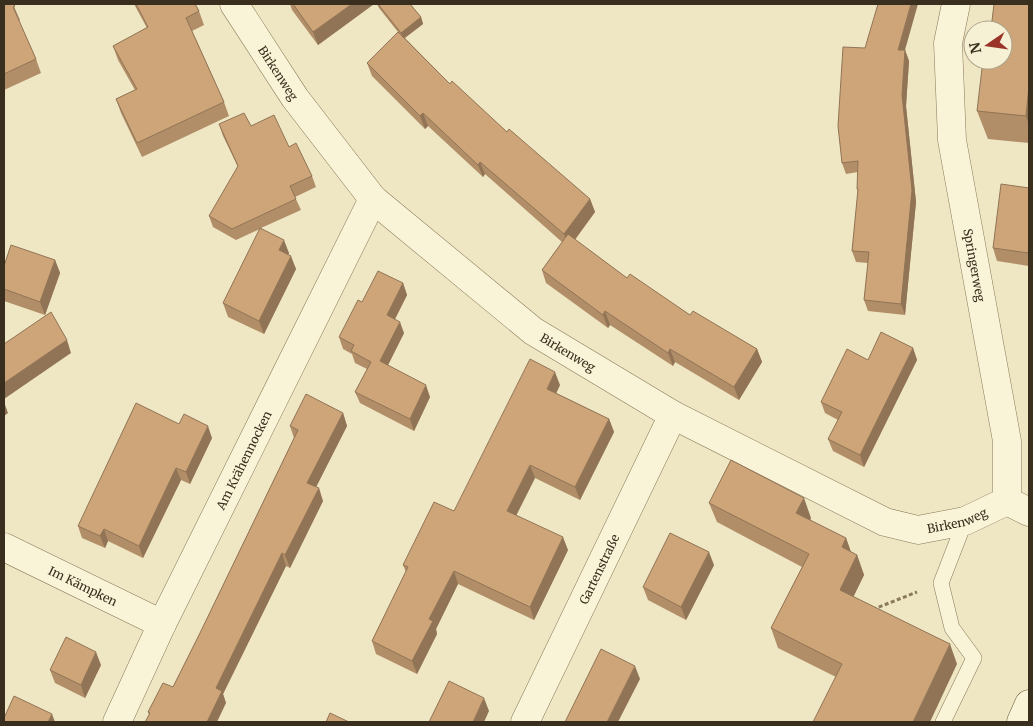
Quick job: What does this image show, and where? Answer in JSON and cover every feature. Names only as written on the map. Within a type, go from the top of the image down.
[{"type":"street","name":"Birkenweg","points":[[234,4],[295,98],[373,199],[533,331],[673,415],[885,522],[918,530],[965,521],[1018,507]]},
{"type":"street","name":"Springerweg","points":[[956,4],[948,43],[952,140],[1018,507]]},
{"type":"street","name":"Am Krähennocken","points":[[117,722],[162,624],[373,199]]},
{"type":"street","name":"Gartenstraße","points":[[525,722],[673,415]]},
{"type":"street","name":"Im Kämpken","points":[[4,547],[162,624]]},
{"type":"street","points":[[1021,722],[1029,704]]},
{"type":"lane","points":[[943,722],[974,658],[952,628],[941,582],[965,521]]},
{"type":"path","points":[[869,617],[874,608],[941,582]]},
{"type":"building","points":[[4,4],[13,4],[15,6],[13,7],[36,59],[4,74]]},
{"type":"building","points":[[136,4],[195,4],[199,11],[186,18],[224,102],[137,143],[116,99],[137,89],[113,46],[148,27]]},
{"type":"building","points":[[293,4],[352,4],[313,32]]},
{"type":"building","points":[[378,4],[410,4],[421,17],[401,33]]},
{"type":"building","points":[[878,4],[911,4],[898,50],[905,50],[902,95],[912,190],[901,304],[864,300],[869,252],[852,251],[858,189],[858,161],[842,163],[838,126],[843,47],[865,48]]},
{"type":"building","points":[[994,4],[1029,4],[1029,86],[1026,116],[977,111],[982,70],[1013,70],[1013,20],[992,20]]},
{"type":"building","points":[[398,32],[450,84],[452,81],[507,132],[509,129],[590,199],[564,234],[480,162],[478,165],[423,113],[420,116],[367,63]]},
{"type":"building","points":[[244,113],[251,126],[274,115],[289,147],[296,143],[312,176],[290,186],[296,199],[232,229],[209,216],[238,166],[219,124]]},
{"type":"building","points":[[1001,184],[1029,188],[1028,253],[993,248]]},
{"type":"building","points":[[260,228],[284,240],[279,250],[291,256],[259,321],[223,303]]},
{"type":"building","points":[[568,234],[627,278],[630,274],[690,315],[693,311],[757,349],[734,387],[670,349],[668,353],[605,311],[603,315],[542,270]]},
{"type":"building","points":[[11,245],[55,260],[40,302],[4,289],[4,266]]},
{"type":"building","points":[[378,271],[403,283],[387,315],[400,322],[380,361],[426,385],[410,419],[355,392],[371,362],[351,351],[354,345],[339,337],[358,300],[362,302]]},
{"type":"building","points":[[51,312],[67,340],[4,383],[4,344]]},
{"type":"building","points":[[881,332],[913,348],[860,455],[828,439],[842,412],[821,402],[847,349],[868,360]]},
{"type":"building","points":[[530,359],[555,372],[547,389],[609,419],[575,487],[530,465],[507,511],[563,537],[530,607],[454,571],[429,619],[433,621],[412,661],[372,641],[408,567],[403,565],[434,502],[454,511]]},
{"type":"building","points":[[306,394],[343,413],[307,483],[319,488],[285,555],[282,553],[216,688],[222,691],[207,722],[145,722],[163,683],[173,687],[200,633],[298,430],[290,426]]},
{"type":"building","points":[[136,403],[179,424],[184,414],[208,426],[186,472],[176,468],[139,546],[104,529],[100,536],[78,526]]},
{"type":"building","points":[[731,460],[804,498],[796,513],[846,538],[842,547],[857,555],[840,590],[950,644],[913,722],[813,722],[842,664],[771,628],[809,554],[709,503]]},
{"type":"building","points":[[670,533],[709,552],[681,607],[643,587]]},
{"type":"building","points":[[66,637],[96,652],[81,685],[50,670]]},
{"type":"building","points":[[601,649],[635,666],[607,722],[565,722]]},
{"type":"building","points":[[449,681],[484,698],[473,722],[429,722]]},
{"type":"building","points":[[14,696],[52,714],[48,722],[4,722]]},
{"type":"building","points":[[330,713],[349,722],[326,722]]}]
